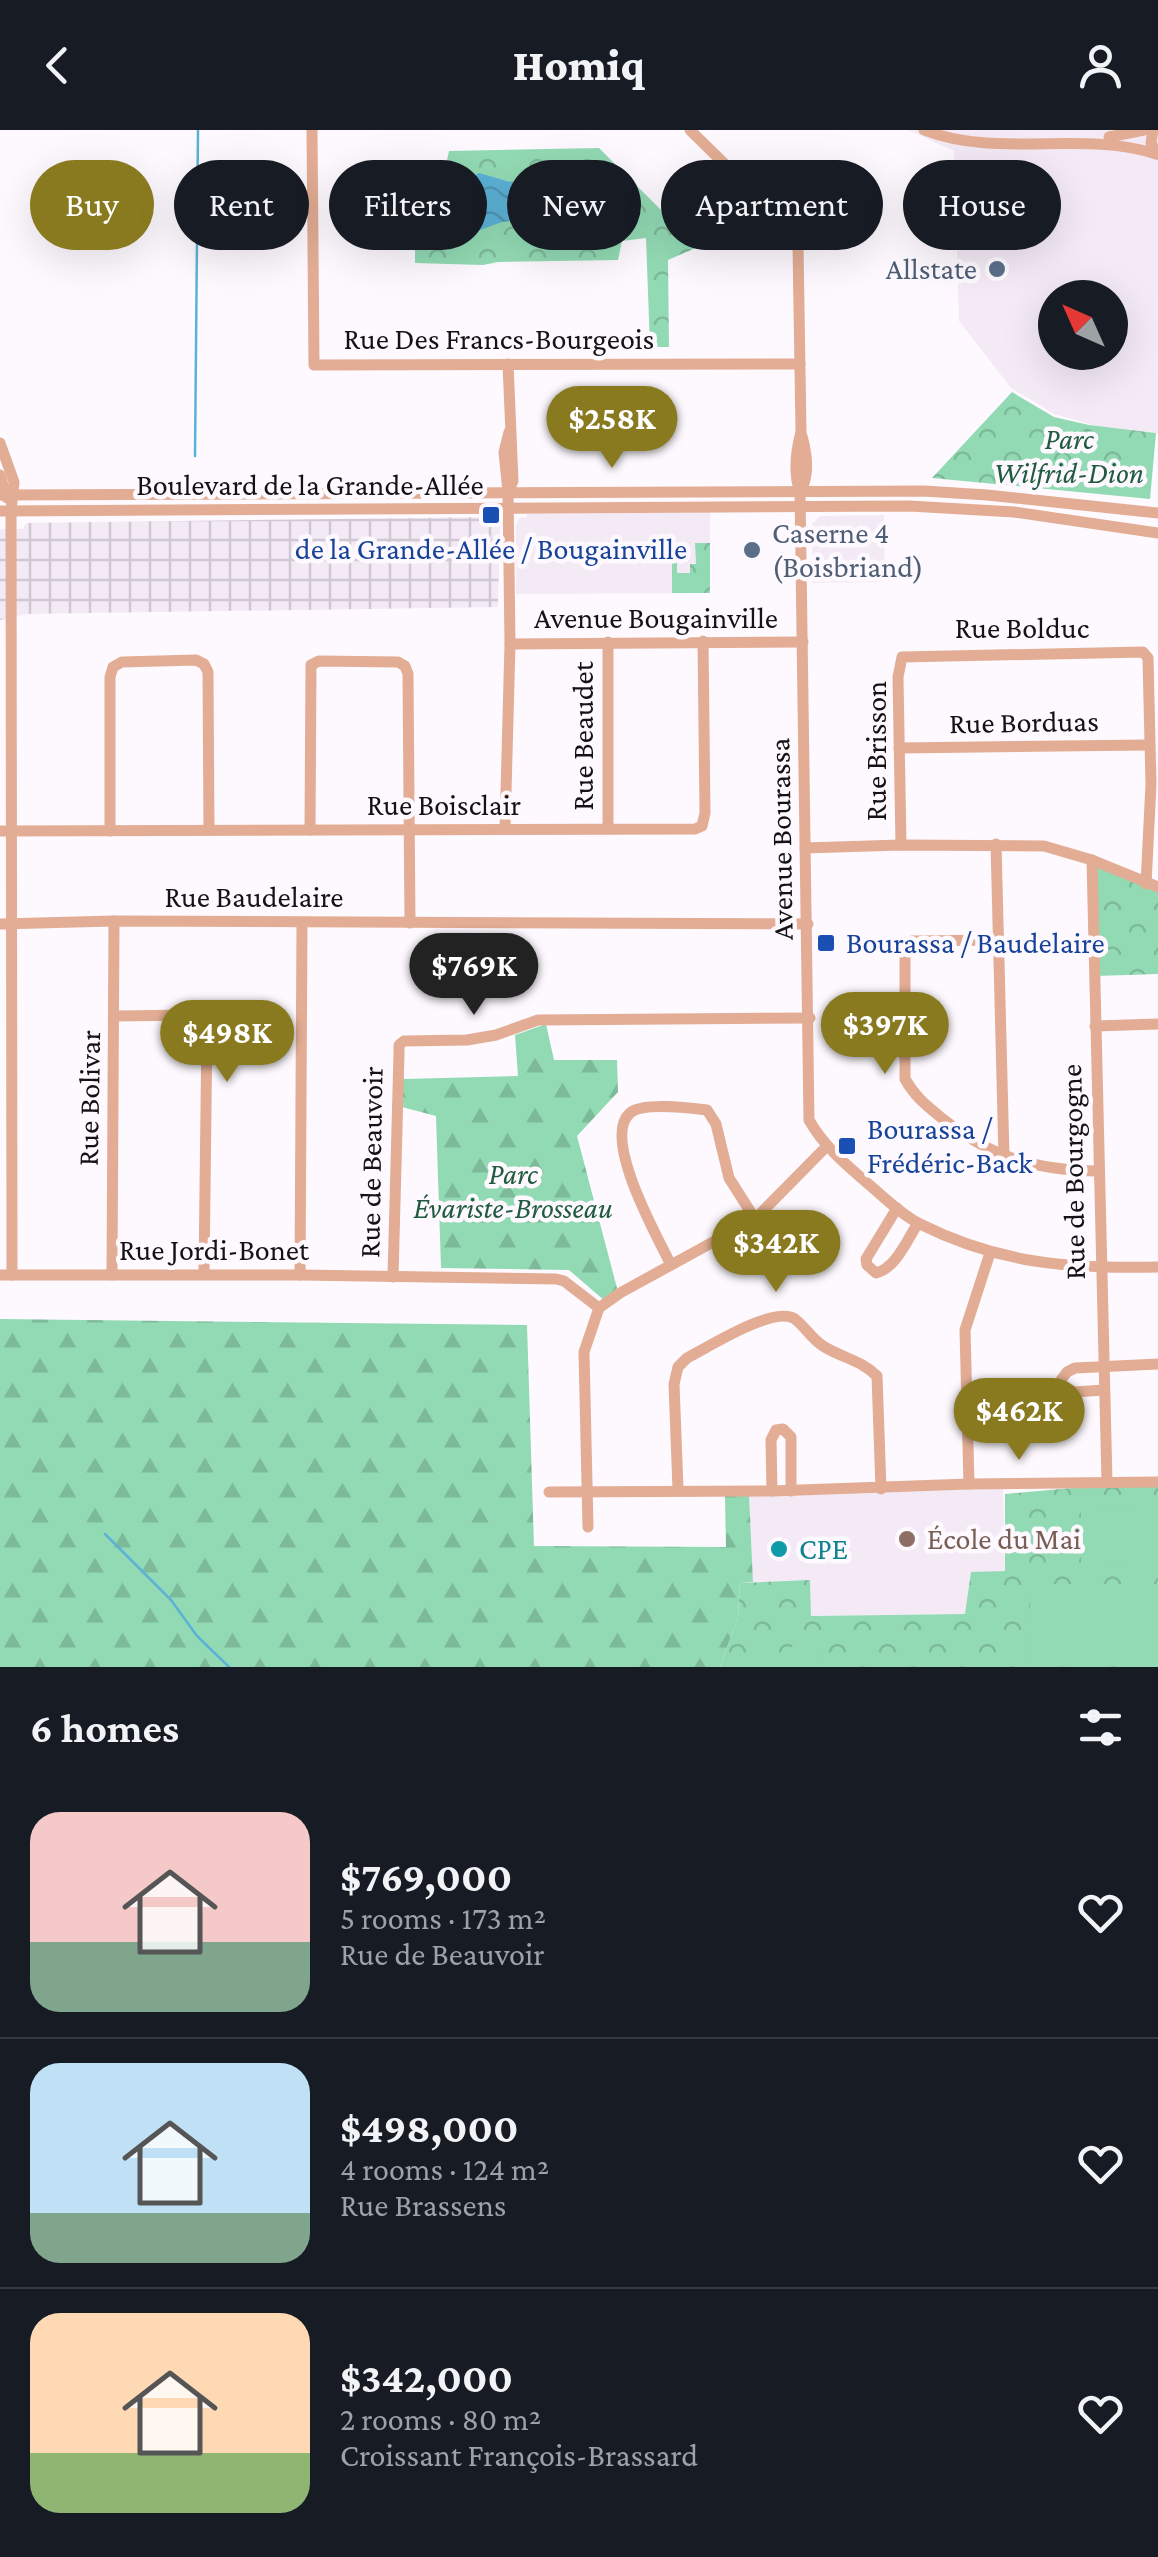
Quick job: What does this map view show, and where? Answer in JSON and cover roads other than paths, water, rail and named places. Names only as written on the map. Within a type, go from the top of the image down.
[{"type":"street","name":"Rue Des Francs-Bourgeois","points":[[312,130],[314,365],[800,364]]},
{"type":"street","points":[[690,130],[796,238],[800,364],[800,432],[796,450],[800,492]]},
{"type":"street","points":[[924,130],[964,140],[1100,139],[1132,144],[1157,154]]},
{"type":"street","points":[[1100,139],[1144,130]]},
{"type":"street","points":[[1152,130],[1151,143],[1157,154]]},
{"type":"street","name":"Avenue Bougainville","points":[[505,830],[510,644],[504,452],[509,432],[508,364]]},
{"type":"street","points":[[0,442],[12,472],[6,511],[6,1276]]},
{"type":"street","points":[[0,475],[7,495]]},
{"type":"street","name":"Avenue Bourassa","points":[[800,492],[809,1120],[827,1146],[896,1208],[918,1223],[990,1254],[1048,1265],[1158,1267]]},
{"type":"street","name":"Boulevard de la Grande-Allée","points":[[7,495],[959,492],[1158,513]]},
{"type":"street","name":"Boulevard de la Grande-Allée","points":[[6,511],[908,506],[1014,512],[1158,534]]},
{"type":"street","name":"Rue Boisclair","points":[[6,831],[695,829],[702,826],[705,813],[703,641]]},
{"type":"street","name":"Rue Beaudet","points":[[608,642],[608,829]]},
{"type":"street","name":"Avenue Bougainville","points":[[510,644],[803,642]]},
{"type":"street","name":"Rue Bolduc","points":[[902,657],[1143,652],[1148,658],[1148,745]]},
{"type":"street","name":"Rue Brisson","points":[[902,657],[898,677],[902,844]]},
{"type":"street","points":[[110,831],[113,667],[122,662],[196,660],[208,672],[209,830]]},
{"type":"street","points":[[310,830],[312,665],[352,660],[398,662],[408,674],[410,923]]},
{"type":"street","points":[[806,848],[902,844],[1044,846],[1092,860],[1152,885],[1148,745]]},
{"type":"street","name":"Rue Borduas","points":[[899,748],[1148,745]]},
{"type":"street","points":[[996,844],[1004,1157]]},
{"type":"street","name":"Rue de Bourgogne","points":[[1092,860],[1107,1482]]},
{"type":"street","name":"Rue Bolivar","points":[[112,1275],[114,922]]},
{"type":"street","points":[[300,1275],[302,923]]},
{"type":"street","name":"Rue Baudelaire","points":[[6,924],[808,924]]},
{"type":"street","points":[[996,940],[911,941],[905,945],[905,1079],[914,1096],[928,1108],[1004,1157],[1059,1170],[1098,1172]]},
{"type":"street","points":[[115,1016],[192,1015],[202,1017],[207,1026],[204,1274]]},
{"type":"street","name":"Rue de Beauvoir","points":[[393,1276],[398,1053],[404,1040],[467,1040],[538,1020],[810,1018]]},
{"type":"street","points":[[1095,1026],[1158,1024]]},
{"type":"street","points":[[671,1266],[627,1169],[622,1127],[627,1115],[640,1108],[707,1110],[716,1124],[729,1178],[754,1220]]},
{"type":"street","points":[[588,1526],[584,1352],[599,1308],[754,1220],[827,1146]]},
{"type":"street","points":[[896,1208],[866,1259],[876,1273],[891,1265],[918,1223]]},
{"type":"street","points":[[970,1484],[966,1330],[990,1254]]},
{"type":"street","name":"Rue Jordi-Bonet","points":[[6,1276],[204,1274],[556,1280],[564,1281],[599,1308]]},
{"type":"street","points":[[678,1489],[674,1384],[678,1367],[766,1318],[782,1315],[795,1319],[827,1349],[865,1364],[877,1376],[881,1489]]},
{"type":"street","points":[[1104,1390],[1074,1392],[1060,1380],[1076,1368],[1158,1364]]},
{"type":"street","points":[[772,1491],[771,1440],[776,1430],[783,1428],[790,1436],[790,1491]]},
{"type":"street","points":[[549,1492],[1158,1482]]},
{"type":"water","points":[[487,175],[507,181],[507,221],[487,228]]},
{"type":"waterway","points":[[195,456],[198,130]]},
{"type":"waterway","points":[[105,1534],[171,1600],[197,1636],[229,1667]]},
{"type":"place","name":"Allstate","points":[[997,269]]},
{"type":"place","name":"de la Grande-Allée / Bougainville","points":[[491,515]]},
{"type":"place","name":"Caserne 4 (Boisbriand)","points":[[752,550]]},
{"type":"place","name":"Bourassa / Baudelaire","points":[[826,943]]},
{"type":"place","name":"Bourassa / Frédéric-Back","points":[[847,1146]]},
{"type":"place","name":"École du Mai","points":[[907,1539]]},
{"type":"place","name":"CPE","points":[[779,1549]]},
{"type":"park label","name":"Parc Wilfrid-Dion","points":[[1069,456]]},
{"type":"park label","name":"Parc Évariste-Brosseau","points":[[513,1191]]}]
